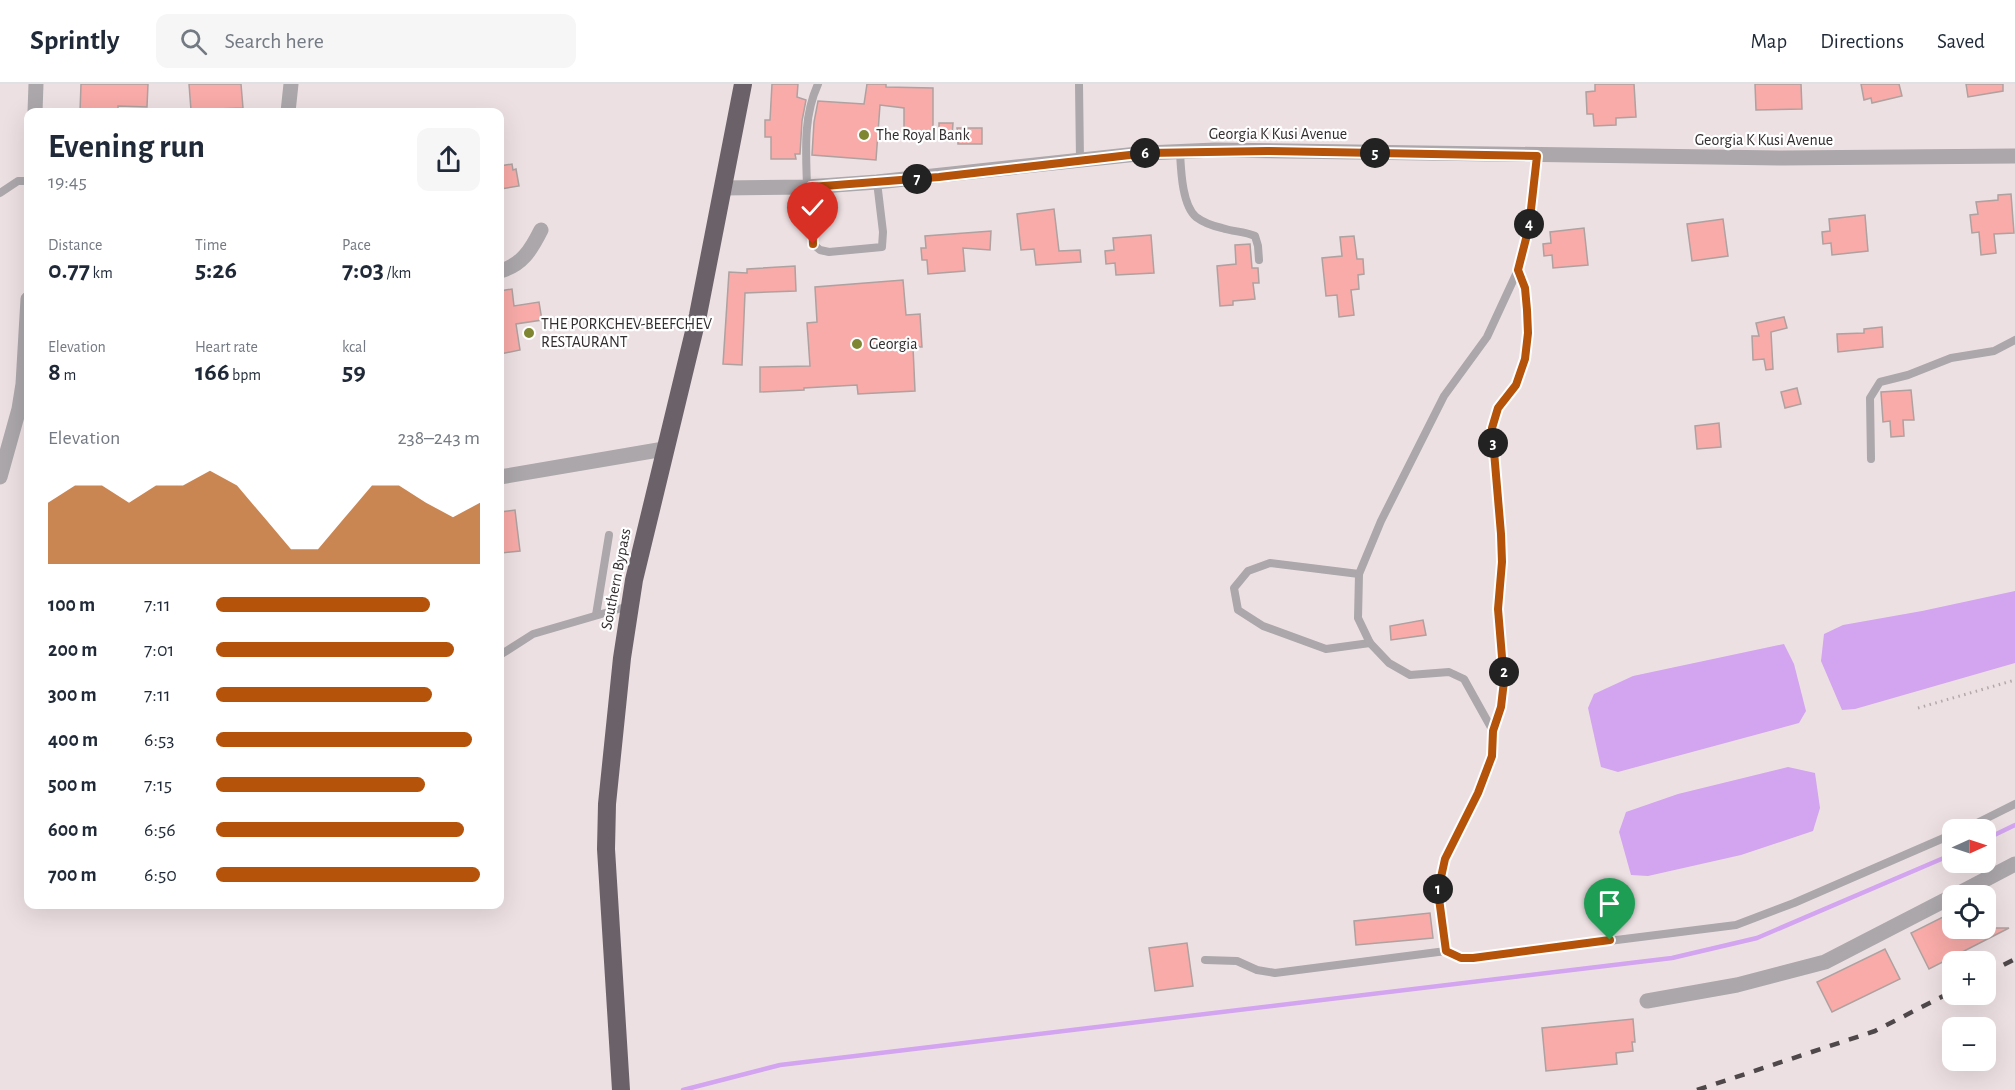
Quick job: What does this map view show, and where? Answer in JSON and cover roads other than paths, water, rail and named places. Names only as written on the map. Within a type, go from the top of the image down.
[{"type":"highway","name":"Southern Bypass","points":[[621,1085],[606,825],[622,658],[630,605],[664,449],[698,315],[743,84]]},
{"type":"street","points":[[35,108],[36,84]]},
{"type":"street","points":[[288,108],[291,84]]},
{"type":"street","name":"Georgia K Kusi Avenue","points":[[722,188],[809,187],[877,182],[1147,153],[1267,151],[1794,158],[2015,156]]},
{"type":"street","points":[[504,269],[517,264],[529,253],[541,230]]},
{"type":"street","points":[[0,477],[22,392],[24,371]]},
{"type":"street","points":[[504,476],[664,449]]},
{"type":"street","points":[[1974,885],[2015,864]]},
{"type":"street","points":[[1647,1001],[1737,985],[1825,962],[1942,902]]},
{"type":"lane","points":[[818,84],[811,100],[805,133],[813,244],[820,250],[829,252],[882,247],[883,232],[877,182]]},
{"type":"lane","points":[[1078,84],[1080,160]]},
{"type":"lane","points":[[1180,153],[1182,184],[1194,215],[1206,224],[1255,236],[1259,260]]},
{"type":"lane","points":[[1493,731],[1464,679],[1449,672],[1410,675],[1389,663],[1370,643],[1358,618],[1359,574],[1381,521],[1444,396],[1487,337],[1518,270],[1529,227],[1537,156]]},
{"type":"lane","points":[[0,193],[18,181],[24,182]]},
{"type":"lane","points":[[1446,951],[1438,891],[1445,859],[1478,793],[1492,756],[1493,731],[1501,707],[1504,681],[1498,609],[1502,562],[1501,534],[1492,428],[1498,408],[1516,385],[1525,359],[1528,333],[1527,310],[1525,288],[1518,270]]},
{"type":"lane","points":[[1870,459],[1870,398],[1880,382],[1908,375],[1951,358],[1994,351],[2015,340]]},
{"type":"lane","points":[[596,615],[609,535]]},
{"type":"lane","points":[[1359,574],[1270,563],[1248,571],[1234,588],[1238,610],[1263,626],[1326,649],[1370,643]]},
{"type":"lane","points":[[504,652],[533,634],[630,605]]},
{"type":"lane","points":[[1985,819],[2015,804]]},
{"type":"lane","points":[[1205,960],[1237,961],[1257,970],[1275,973],[1446,951],[1461,958],[1473,958],[1736,925],[1794,903],[1942,839]]},
{"type":"waterway","points":[[1996,834],[2015,825]]},
{"type":"waterway","points":[[683,1090],[780,1065],[1672,958],[1757,938],[1942,859]]},
{"type":"railway","points":[[1996,969],[2015,959]]},
{"type":"railway","points":[[1697,1090],[1875,1031],[1942,997]]},
{"type":"place","name":"The Royal Bank","points":[[864,135]]},
{"type":"place","name":"THE PORKCHEV-BEEFCHEV RESTAURANT","points":[[529,333]]},
{"type":"place","name":"Georgia","points":[[857,344]]}]
